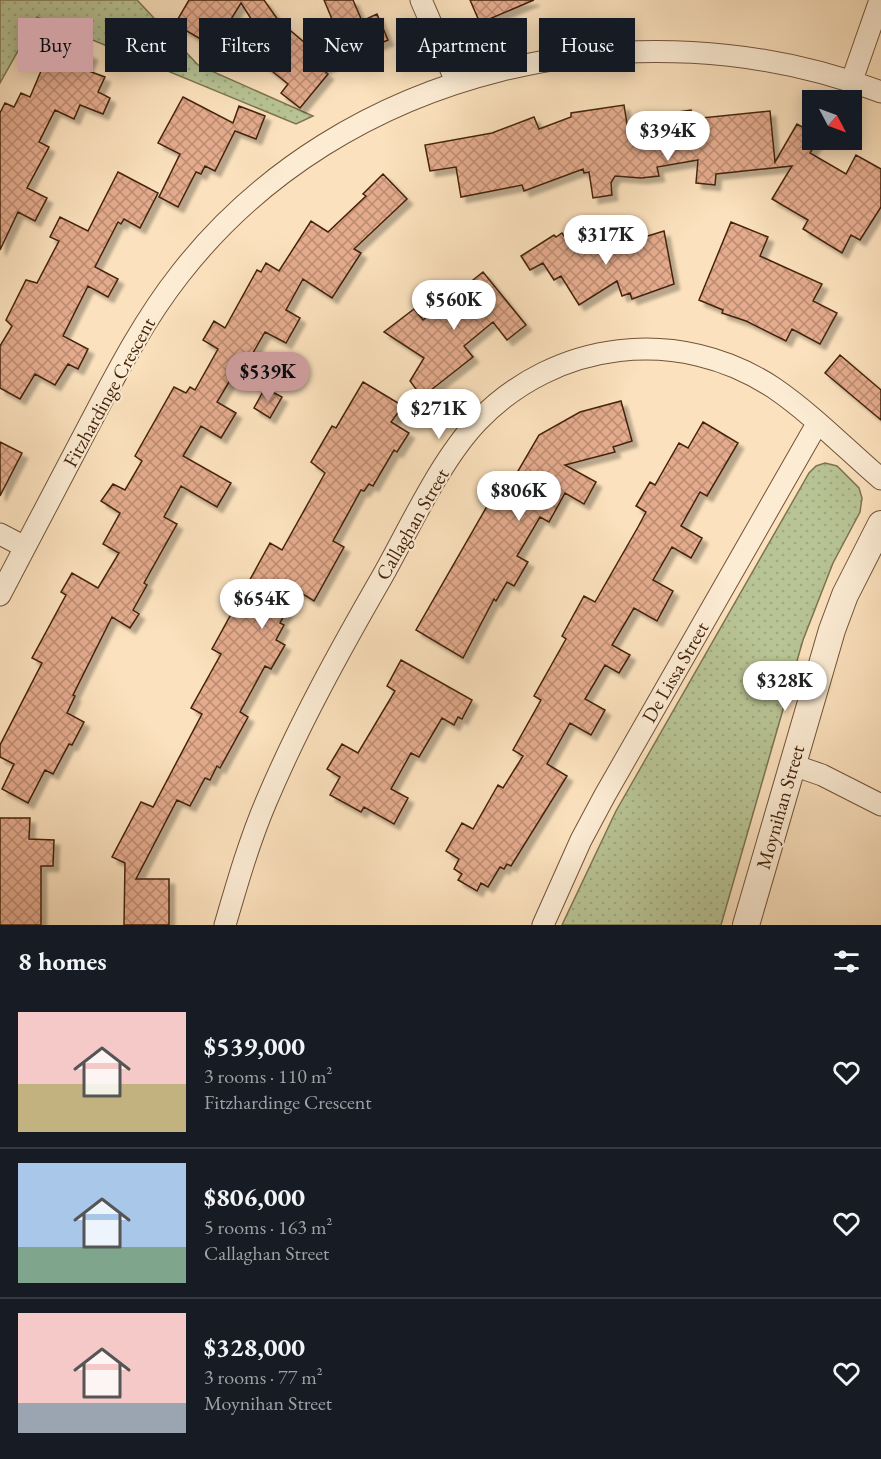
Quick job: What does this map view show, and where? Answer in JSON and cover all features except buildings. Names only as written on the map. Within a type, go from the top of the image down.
[{"type":"street","points":[[421,0],[455,79]]},
{"type":"street","points":[[852,80],[880,0]]},
{"type":"street","name":"Fitzhardinge Crescent","points":[[0,595],[135,338],[179,275],[203,246],[258,192],[319,146],[385,108],[455,79],[526,59],[562,53],[654,46],[745,53],[781,60],[852,80],[881,92]]},
{"type":"street","name":"Callaghan Street","points":[[225,925],[246,856],[267,802],[315,696],[448,461],[476,423],[510,392],[550,368],[595,353],[642,348],[688,352],[733,366],[774,388],[881,479]]},
{"type":"street","name":"De Lissa Street","points":[[543,925],[581,840],[605,795],[817,424]]},
{"type":"street","name":"Moynihan Street","points":[[746,925],[832,630],[845,595],[881,524]]},
{"type":"street","points":[[0,534],[25,547]]},
{"type":"street","points":[[793,765],[822,775],[881,805]]},
{"type":"green space","points":[[0,0],[137,0],[154,18],[105,18],[105,45],[93,40],[93,18],[18,18],[18,51],[0,83]]},
{"type":"green space","points":[[187,53],[199,65],[199,72],[214,72],[313,116],[296,124],[170,72],[187,72]]},
{"type":"green space","points":[[825,463],[837,466],[859,488],[862,498],[860,512],[833,563],[803,640],[721,925],[562,925],[616,811],[809,473],[816,466]]}]
